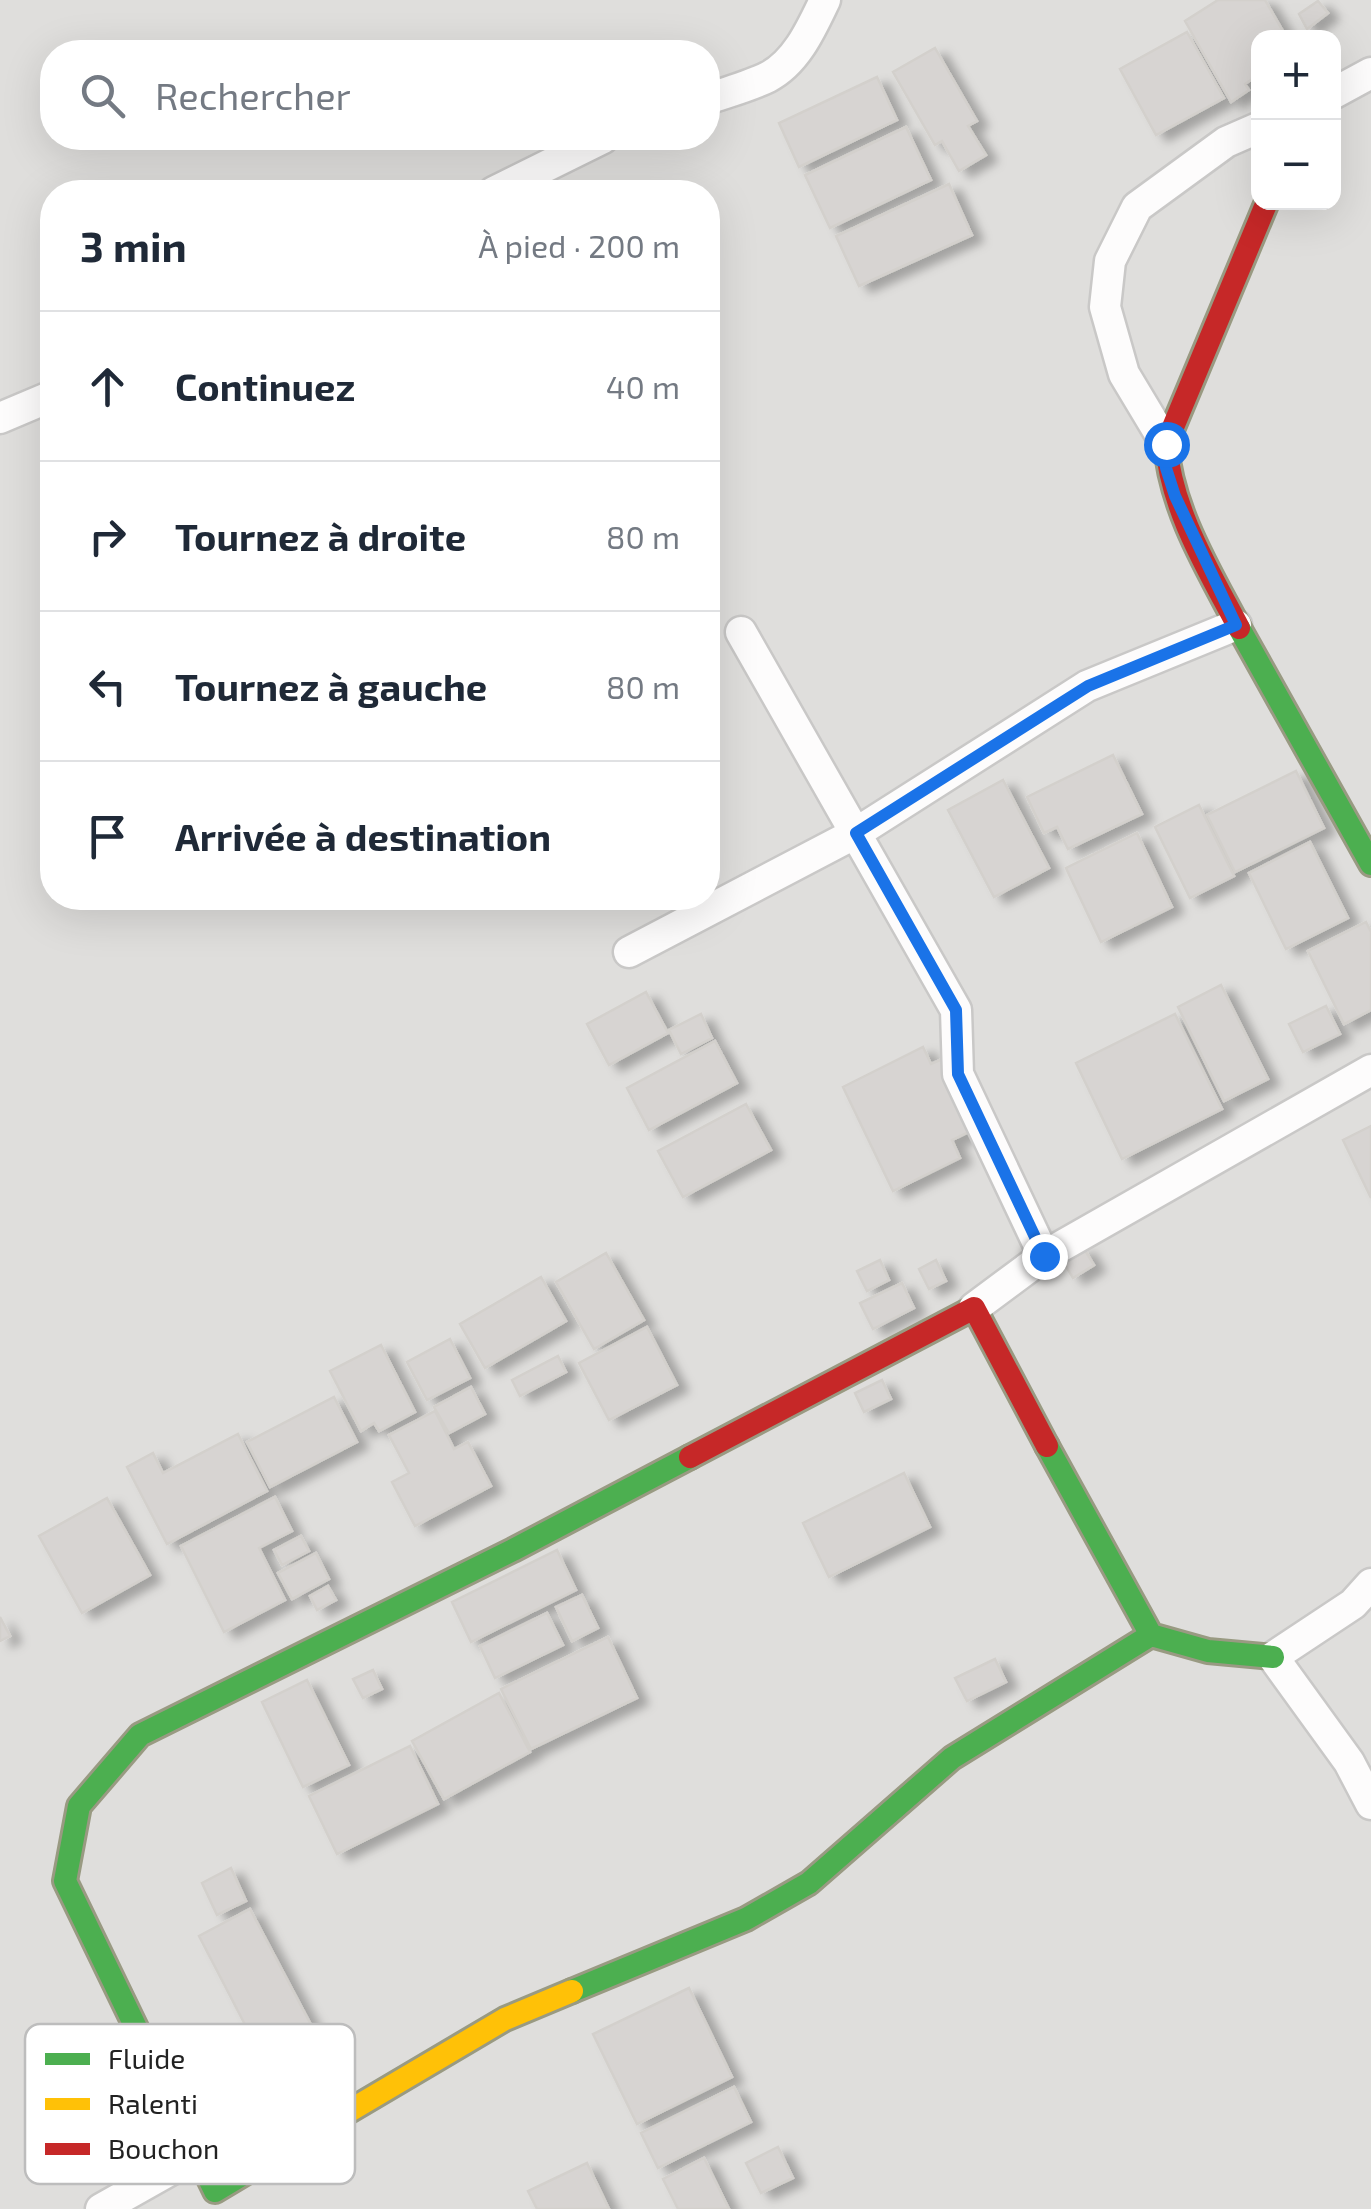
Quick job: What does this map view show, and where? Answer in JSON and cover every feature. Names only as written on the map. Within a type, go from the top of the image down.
[{"type":"street","points":[[720,95],[771,76],[806,39],[825,0]]},
{"type":"street","points":[[1341,88],[1371,73]]},
{"type":"street","points":[[1166,444],[1124,374],[1104,306],[1110,261],[1137,207],[1226,142],[1251,131]]},
{"type":"street","points":[[518,180],[579,150]]},
{"type":"street","points":[[1264,210],[1166,444],[1166,468],[1175,496],[1236,625],[1371,864]]},
{"type":"street","points":[[0,418],[40,401]]},
{"type":"street","points":[[720,904],[856,833],[1088,686],[1236,625]]},
{"type":"street","points":[[742,632],[956,1010],[958,1074],[1044,1256]]},
{"type":"street","points":[[628,952],[708,910]]},
{"type":"street","points":[[134,2024],[64,1881],[79,1806],[140,1735],[514,1550],[974,1308],[1044,1256],[1371,1070]]},
{"type":"street","points":[[974,1308],[1152,1635],[1208,1651],[1272,1657],[1352,1604],[1371,1584]]},
{"type":"street","points":[[355,2114],[505,2019],[746,1918],[809,1883],[952,1758],[1152,1635]]},
{"type":"street","points":[[1272,1657],[1349,1762],[1371,1804]]},
{"type":"street","points":[[102,2209],[146,2184]]},
{"type":"street","points":[[219,2200],[244,2184]]},
{"type":"shaded area","points":[[0,0],[1371,0],[1371,2209],[0,2209]]},
{"type":"building","points":[[1218,0],[1265,0],[1282,30],[1251,30],[1251,80],[1245,84],[1249,90],[1231,102],[1185,21]]},
{"type":"building","points":[[1318,1],[1328,13],[1307,29],[1299,14]]},
{"type":"building","points":[[1187,32],[1224,98],[1156,135],[1120,69]]},
{"type":"building","points":[[935,48],[977,121],[968,126],[986,155],[959,171],[942,141],[935,145],[893,72]]},
{"type":"building","points":[[877,77],[897,120],[799,167],[779,123]]},
{"type":"building","points":[[906,127],[931,180],[830,228],[805,175]]},
{"type":"building","points":[[949,184],[972,235],[859,286],[836,236]]},
{"type":"building","points":[[1113,755],[1142,814],[1068,849],[1057,827],[1044,833],[1027,797]]},
{"type":"building","points":[[1296,771],[1324,828],[1235,872],[1207,815]]},
{"type":"building","points":[[1003,780],[1049,868],[994,897],[948,810]]},
{"type":"building","points":[[1199,805],[1234,876],[1190,898],[1155,827]]},
{"type":"building","points":[[1137,833],[1172,907],[1101,942],[1066,868]]},
{"type":"building","points":[[1310,842],[1348,918],[1286,949],[1249,873]]},
{"type":"building","points":[[1366,922],[1371,932],[1371,1010],[1344,1024],[1308,951]]},
{"type":"building","points":[[1221,985],[1268,1079],[1224,1101],[1178,1007]]},
{"type":"building","points":[[646,992],[668,1033],[609,1065],[587,1024]]},
{"type":"building","points":[[1326,1006],[1340,1034],[1303,1052],[1289,1024]]},
{"type":"building","points":[[701,1014],[712,1038],[681,1054],[669,1030]]},
{"type":"building","points":[[1175,1014],[1222,1109],[1122,1159],[1076,1063]]},
{"type":"building","points":[[715,1041],[737,1083],[649,1130],[627,1088]]},
{"type":"building","points":[[923,1047],[931,1064],[945,1058],[979,1127],[952,1140],[960,1158],[893,1191],[843,1087]]},
{"type":"building","points":[[746,1104],[771,1150],[683,1197],[658,1151]]},
{"type":"building","points":[[1371,1126],[1371,1198],[1343,1140]]},
{"type":"building","points":[[1083,1247],[1094,1265],[1073,1278],[1062,1260]]},
{"type":"building","points":[[606,1253],[644,1320],[594,1349],[556,1282]]},
{"type":"building","points":[[880,1260],[889,1280],[867,1291],[857,1271]]},
{"type":"building","points":[[936,1260],[946,1281],[929,1289],[919,1269]]},
{"type":"building","points":[[541,1277],[566,1321],[485,1368],[460,1324]]},
{"type":"building","points":[[902,1283],[914,1308],[873,1329],[860,1303]]},
{"type":"building","points":[[647,1327],[677,1385],[609,1420],[579,1363]]},
{"type":"building","points":[[450,1339],[470,1378],[427,1400],[407,1362]]},
{"type":"building","points":[[381,1345],[415,1412],[379,1431],[374,1423],[361,1431],[330,1371]]},
{"type":"building","points":[[558,1356],[566,1372],[520,1396],[512,1380]]},
{"type":"building","points":[[882,1380],[891,1399],[864,1412],[855,1393]]},
{"type":"building","points":[[471,1387],[485,1414],[449,1433],[434,1407]]},
{"type":"building","points":[[334,1397],[357,1442],[270,1487],[247,1442]]},
{"type":"building","points":[[435,1411],[454,1449],[468,1442],[491,1486],[415,1526],[392,1482],[409,1473],[389,1435]]},
{"type":"building","points":[[238,1434],[267,1491],[167,1544],[127,1467],[153,1453],[163,1473]]},
{"type":"building","points":[[904,1473],[930,1527],[829,1577],[803,1523]]},
{"type":"building","points":[[275,1497],[292,1531],[259,1548],[285,1600],[224,1632],[181,1546]]},
{"type":"building","points":[[107,1498],[150,1575],[82,1613],[39,1536]]},
{"type":"building","points":[[301,1536],[309,1551],[282,1565],[274,1550]]},
{"type":"building","points":[[557,1550],[576,1590],[471,1642],[452,1602]]},
{"type":"building","points":[[316,1553],[329,1579],[292,1599],[278,1573]]},
{"type":"building","points":[[328,1586],[336,1600],[317,1610],[310,1596]]},
{"type":"building","points":[[582,1595],[598,1628],[572,1641],[556,1607]]},
{"type":"building","points":[[547,1613],[563,1645],[495,1678],[480,1646]]},
{"type":"building","points":[[0,1617],[10,1636],[0,1641]]},
{"type":"building","points":[[608,1637],[637,1698],[531,1749],[501,1689]]},
{"type":"building","points":[[995,1659],[1006,1682],[967,1701],[955,1678]]},
{"type":"building","points":[[373,1670],[382,1689],[363,1698],[353,1679]]},
{"type":"building","points":[[307,1680],[349,1765],[303,1787],[262,1702]]},
{"type":"building","points":[[499,1693],[530,1752],[444,1799],[412,1741]]},
{"type":"building","points":[[410,1746],[438,1804],[337,1854],[309,1796]]},
{"type":"building","points":[[231,1868],[246,1901],[217,1915],[202,1883]]},
{"type":"building","points":[[250,1909],[311,2024],[245,2024],[199,1936]]},
{"type":"building","points":[[689,1988],[732,2077],[637,2124],[593,2034]]},
{"type":"building","points":[[734,2087],[751,2122],[658,2168],[641,2133]]},
{"type":"building","points":[[778,2147],[793,2178],[761,2193],[746,2163]]},
{"type":"building","points":[[704,2158],[729,2209],[678,2209],[663,2179]]},
{"type":"building","points":[[587,2163],[609,2209],[537,2209],[528,2191]]},
{"type":"traffic: fast","points":[[1239,628],[1371,864]]},
{"type":"traffic: fast","points":[[1047,1446],[1151,1635],[1208,1651],[1273,1657]]},
{"type":"traffic: fast","points":[[134,2024],[65,1881],[79,1806],[140,1735],[513,1550],[690,1457]]},
{"type":"traffic: fast","points":[[572,1991],[746,1919],[809,1883],[952,1758],[1151,1635]]},
{"type":"traffic: fast","points":[[212,2184],[215,2191],[227,2184]]},
{"type":"traffic: slow","points":[[355,2108],[505,2019],[572,1991]]},
{"type":"traffic: jam","points":[[1239,628],[1183,516],[1166,444],[1264,210]]},
{"type":"traffic: jam","points":[[690,1457],[974,1308],[1047,1446]]},
{"type":"route","points":[[1044,1256],[958,1074],[956,1010],[856,833],[1088,686],[1236,625],[1175,496],[1166,468],[1166,444]]}]
